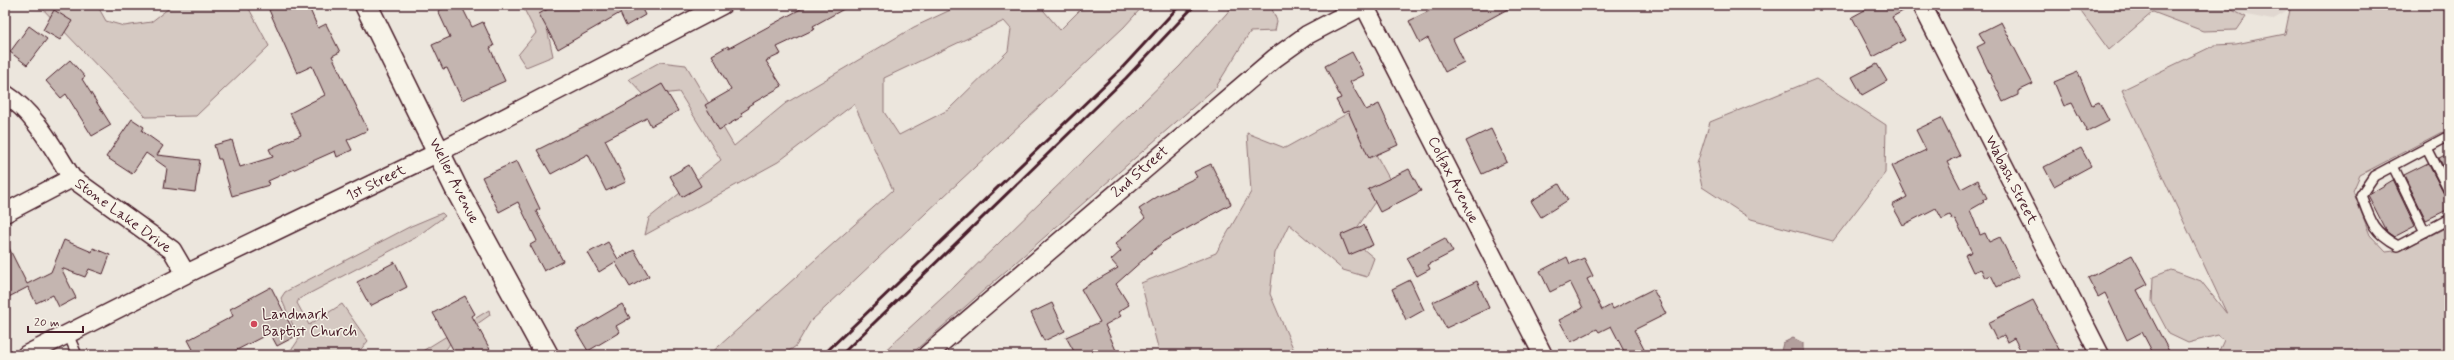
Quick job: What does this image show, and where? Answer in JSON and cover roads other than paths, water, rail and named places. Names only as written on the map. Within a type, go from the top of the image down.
[{"type":"street","name":"Weller Avenue","points":[[366,5],[456,188],[547,355]]},
{"type":"street","name":"1st Street","points":[[26,355],[186,274],[439,152],[722,5]]},
{"type":"street","name":"2nd Street","points":[[927,355],[1269,62],[1308,35],[1364,5]]},
{"type":"street","name":"Colfax Avenue","points":[[1364,5],[1543,355]]},
{"type":"street","name":"Wabash Street","points":[[1922,5],[2100,355]]},
{"type":"street","name":"Stone Lake Drive","points":[[5,94],[20,103],[51,144],[72,178],[172,250],[186,274]]},
{"type":"street","name":"Stone Lake Drive","points":[[5,213],[72,178]]},
{"type":"lane","points":[[2449,139],[2445,138],[2374,176],[2361,195],[2372,225],[2384,239],[2398,246],[2449,219]]},
{"type":"lane","points":[[2427,148],[2449,191]]},
{"type":"lane","points":[[2392,166],[2425,232]]},
{"type":"lane","points":[[68,334],[77,355]]},
{"type":"railway","points":[[823,355],[1121,69],[1180,5]]},
{"type":"railway","points":[[841,355],[1126,78],[1195,5]]},
{"type":"place","name":"Landmark Baptist Church","points":[[254,324]]}]
